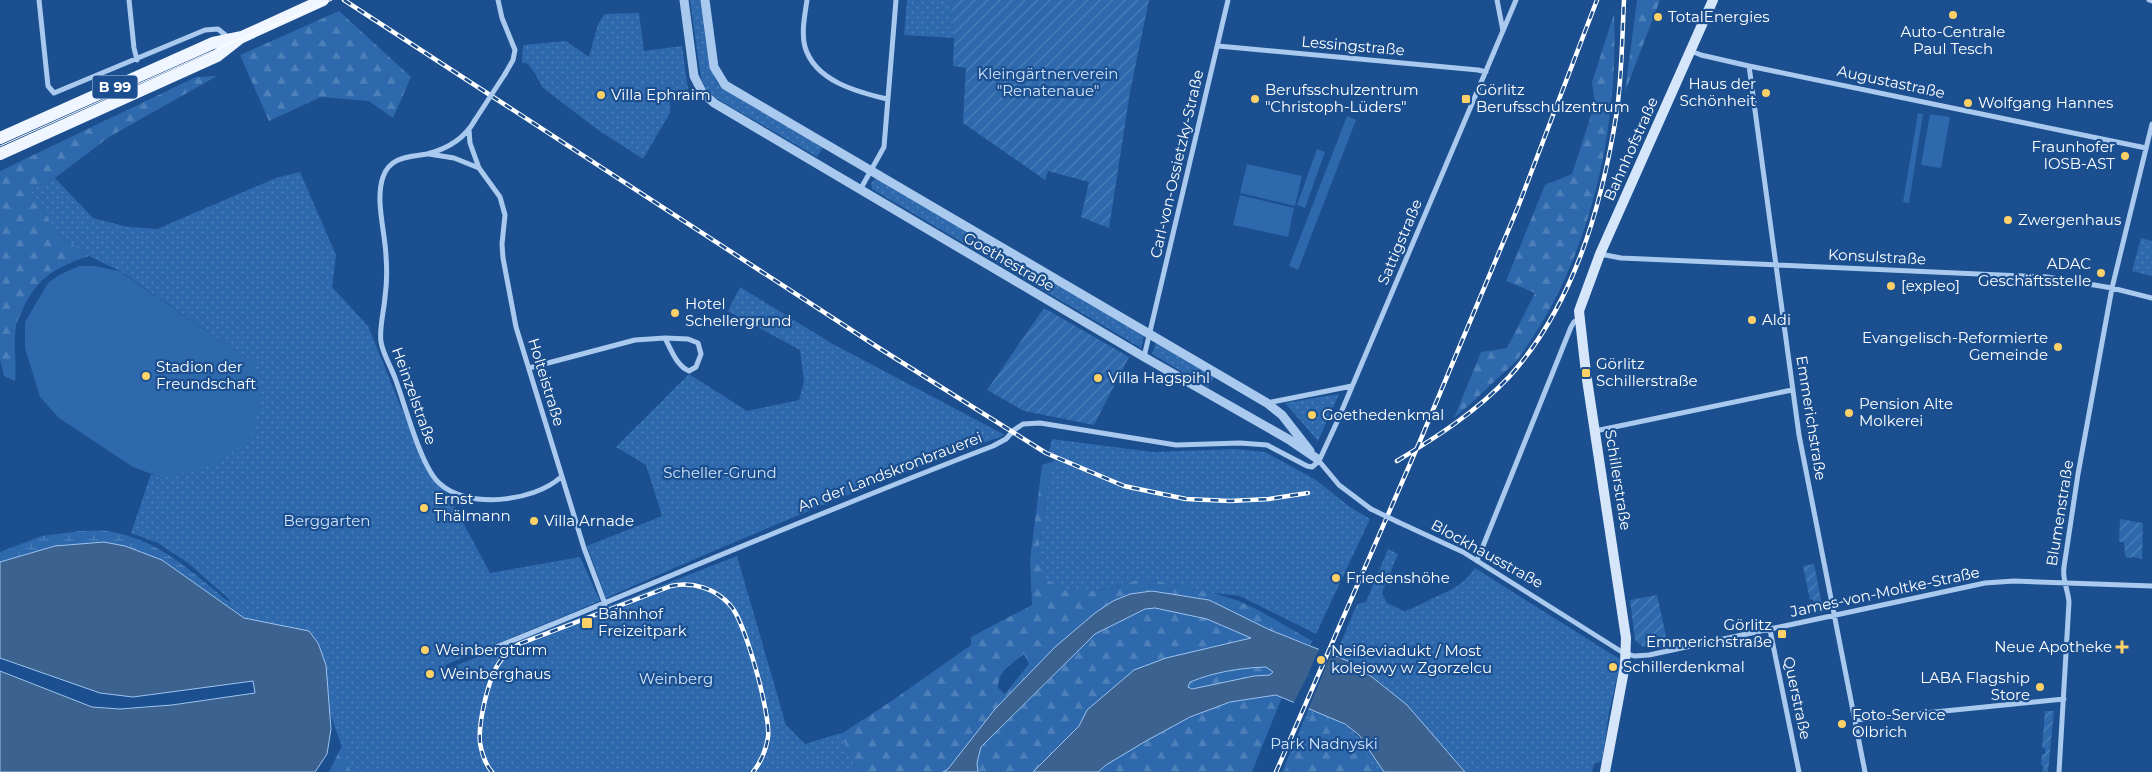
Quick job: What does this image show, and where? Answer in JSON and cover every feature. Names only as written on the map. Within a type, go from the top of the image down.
[{"type":"main road","name":"B 99","points":[[0,138],[213,43],[235,40],[323,0]]},
{"type":"main road","name":"Bahnhofstraße","points":[[1579,315],[1600,254],[1714,0]]},
{"type":"main road","name":"B 99","points":[[0,154],[218,56],[235,40]]},
{"type":"main road","name":"Schillerstraße","points":[[1579,315],[1625,626],[1626,654],[1605,772]]},
{"type":"street","points":[[39,0],[48,86],[54,93],[137,60],[205,30],[218,29],[235,40]]},
{"type":"street","points":[[129,0],[137,60]]},
{"type":"street","name":"Heinzelstraße","points":[[498,0],[502,18],[515,50],[513,60],[469,130],[446,147],[427,154],[402,157],[392,164],[383,177],[381,194],[387,268],[381,342],[423,458],[438,482],[446,489],[478,500],[505,499],[553,484],[561,477]]},
{"type":"street","name":"Goethestraße","points":[[684,0],[692,70],[702,92],[714,103],[860,191],[1288,439],[1317,459]]},
{"type":"street","name":"Goethestraße","points":[[705,0],[714,67],[725,85],[1267,403],[1282,415],[1317,459]]},
{"type":"street","points":[[807,0],[804,46],[811,61],[827,76],[843,86],[887,100]]},
{"type":"street","points":[[860,191],[884,147],[896,0]]},
{"type":"street","name":"Carl-von-Ossietzky-Straße","points":[[1150,334],[1228,0]]},
{"type":"street","points":[[1496,0],[1503,32]]},
{"type":"street","name":"Sattigstraße","points":[[1317,459],[1352,386],[1516,0]]},
{"type":"street","name":"Lessingstraße","points":[[1218,46],[1486,72]]},
{"type":"street","name":"Augustastraße","points":[[1691,51],[1750,66],[2146,148]]},
{"type":"street","name":"Emmerichstraße","points":[[1750,66],[1799,435],[1865,772]]},
{"type":"street","name":"Blumenstraße","points":[[2058,772],[2069,602],[2063,576],[2078,474],[2112,288],[2152,124]]},
{"type":"street","name":"Holteistraße","points":[[469,130],[470,143],[479,168],[500,197],[505,215],[502,244],[503,258],[516,327],[561,477],[584,548],[605,604]]},
{"type":"street","points":[[427,154],[454,158],[479,168]]},
{"type":"street","name":"Konsulstraße","points":[[1600,254],[1621,258],[2042,277],[2112,288],[2152,298]]},
{"type":"street","name":"Bahnhofstraße","points":[[1477,561],[1571,327],[1579,315]]},
{"type":"street","points":[[1144,357],[1150,334]]},
{"type":"street","points":[[529,368],[635,340],[665,338],[688,339],[698,343],[701,354],[696,367],[689,371],[684,368],[665,338]]},
{"type":"street","points":[[1267,403],[1352,386]]},
{"type":"street","points":[[1595,431],[1792,390]]},
{"type":"street","name":"An der Landskronbrauerei","points":[[479,654],[605,604],[843,503],[993,446],[1006,439],[1023,424],[1047,424],[1176,445],[1247,443],[1267,446],[1310,467],[1317,459]]},
{"type":"street","name":"Blockhausstraße","points":[[1317,459],[1339,485],[1371,509],[1477,561],[1626,654]]},
{"type":"street","name":"James-von-Moltke-Straße","points":[[1626,654],[1634,656],[1649,655],[1985,584],[2014,581],[2152,586]]},
{"type":"street","name":"Querstraße","points":[[1770,630],[1799,772]]},
{"type":"street","points":[[1855,720],[2064,699]]},
{"type":"green space","points":[[690,0],[702,0],[711,67],[717,83],[824,146],[817,157],[716,98],[706,89],[701,78]]},
{"type":"green space","points":[[907,0],[950,0],[954,38],[904,35]]},
{"type":"green space","name":"Kleingärtnerverein \"Renatenaue\"","points":[[950,0],[1149,0],[1130,92],[1109,228],[1081,217],[1089,182],[1048,171],[1045,180],[963,123],[966,68],[953,66],[954,38]]},
{"type":"green space","points":[[1637,0],[1660,0],[1625,92]]},
{"type":"green space","points":[[339,11],[411,77],[393,118],[369,101],[321,97],[269,121],[240,55]]},
{"type":"green space","points":[[639,13],[644,51],[682,46],[688,89],[670,100],[670,113],[643,159],[598,130],[542,87],[528,64],[522,62],[523,45],[566,41],[589,57],[598,24],[605,14]]},
{"type":"green space","points":[[1614,14],[1611,103],[1605,148],[1595,193],[1582,236],[1565,279],[1544,319],[1520,356],[1454,418],[1481,352],[1507,348],[1535,293],[1506,281],[1545,185],[1572,174],[1595,103],[1592,82]]},
{"type":"green space","points":[[217,76],[109,137],[55,178],[30,190],[58,234],[89,256],[58,269],[35,289],[16,325],[15,381],[4,376],[0,360],[0,171],[196,77]]},
{"type":"green space","points":[[1918,113],[1923,114],[1909,203],[1903,202]]},
{"type":"green space","points":[[1930,114],[1950,117],[1941,168],[1921,165]]},
{"type":"green space","points":[[1347,116],[1356,120],[1298,270],[1289,266]]},
{"type":"green space","points":[[1317,149],[1325,152],[1305,208],[1297,205]]},
{"type":"green space","points":[[1247,164],[1302,176],[1295,206],[1240,193]]},
{"type":"green space","name":"Berggarten","points":[[300,172],[336,255],[332,287],[368,326],[427,471],[436,483],[446,491],[490,573],[580,557],[600,601],[445,665],[447,669],[737,556],[786,725],[805,744],[841,733],[857,772],[351,772],[330,714],[326,665],[318,643],[309,631],[244,618],[232,610],[229,599],[188,563],[158,543],[131,533],[151,474],[162,478],[255,364],[120,271],[89,256],[58,234],[30,190],[55,178],[93,218],[128,227],[157,229],[276,178]]},
{"type":"green space","points":[[877,177],[1144,335],[1141,348],[872,189],[871,183]]},
{"type":"green space","points":[[1240,195],[1294,208],[1288,237],[1233,225]]},
{"type":"green space","points":[[2141,238],[2152,241],[2152,276],[2132,271]]},
{"type":"green space","name":"Stadion der Freundschaft","points":[[79,266],[95,266],[119,271],[255,364],[259,382],[259,410],[251,438],[218,463],[162,478],[133,467],[59,418],[40,397],[25,348],[25,322],[48,283],[59,275]]},
{"type":"green space","name":"Scheller-Grund","points":[[740,287],[831,343],[1005,435],[804,513],[606,598],[587,546],[662,516],[646,465],[616,447],[689,374],[747,411],[799,400],[804,381],[800,350],[728,311]]},
{"type":"green space","points":[[1044,308],[1129,357],[1094,425],[1024,411],[987,390]]},
{"type":"green space","points":[[1156,342],[1215,376],[1208,387],[1152,354]]},
{"type":"green space","points":[[1339,394],[1318,441],[1285,403]]},
{"type":"green space","points":[[1052,439],[1152,452],[1236,449],[1265,452],[1316,480],[1350,507],[1370,519],[1316,634],[1240,596],[1213,593],[1144,578],[1097,591],[1067,591],[1043,578],[1038,553],[1049,478],[1054,461],[1048,455]]},
{"type":"green space","points":[[1054,461],[1049,478],[1038,553],[1044,578],[1067,591],[1097,591],[1144,578],[1213,593],[1239,601],[1260,611],[1312,641],[1310,645],[1270,630],[1209,600],[1152,591],[1026,676],[995,709],[948,769],[943,772],[857,772],[841,734],[971,645],[971,637],[1032,605],[1030,560],[1042,465]],"holes":[[[1024,654],[1029,664],[1005,694],[998,688],[1000,676],[1010,664]]]},
{"type":"green space","points":[[2120,519],[2143,523],[2142,559],[2127,558],[2125,555],[2124,542],[2119,542]]},
{"type":"green space","points":[[80,531],[104,531],[126,535],[159,549],[174,558],[230,603],[232,610],[162,560],[125,546],[104,542],[55,546],[0,562],[0,552],[42,536]]},
{"type":"green space","points":[[1388,549],[1398,554],[1382,593],[1387,603],[1404,611],[1412,608],[1457,586],[1475,568],[1621,660],[1609,713],[1602,761],[1594,764],[1592,772],[1465,772],[1423,724],[1393,694],[1359,668],[1340,658],[1347,648],[1340,645],[1357,604],[1366,602]]},
{"type":"green space","points":[[1814,564],[1823,610],[1812,612],[1811,604],[1814,603],[1813,599],[1810,600],[1803,566]]},
{"type":"green space","points":[[1657,595],[1667,641],[1643,647],[1635,640],[1630,600]]},
{"type":"green space","points":[[1155,608],[1207,619],[1251,638],[1166,658],[1134,670],[1087,710],[1079,726],[1033,772],[978,772],[977,764],[981,747],[1095,634],[1145,609]]},
{"type":"green space","points":[[1266,667],[1273,672],[1270,675],[1202,688],[1188,687],[1190,682],[1218,673]]},
{"type":"green space","points":[[1276,695],[1282,697],[1252,772],[1098,772],[1110,762],[1142,742],[1199,713],[1236,701]]},
{"type":"green space","name":"Park Nadnyski","points":[[1309,708],[1345,725],[1360,739],[1384,772],[1282,772]]},
{"type":"green space","points":[[2045,711],[2054,711],[2048,772],[2042,772],[2044,768],[2041,764],[2042,754],[2045,754],[2045,748],[2042,748]]},
{"type":"green space","name":"Park Nadnyski","points":[[1311,713],[1347,728],[1377,772],[1285,772]]},
{"type":"green space","points":[[342,746],[351,772],[329,772]]},
{"type":"shaded area","points":[[104,542],[125,546],[162,560],[244,618],[309,631],[318,643],[326,665],[331,729],[327,754],[315,772],[0,772],[0,671],[92,707],[120,709],[172,705],[255,693],[253,681],[133,697],[100,693],[0,658],[0,562],[55,546]]},
{"type":"shaded area","points":[[1152,591],[1209,600],[1270,630],[1348,661],[1372,677],[1407,705],[1465,772],[1384,772],[1359,735],[1345,724],[1276,695],[1230,702],[1190,717],[1146,741],[1106,765],[1098,772],[1033,772],[1079,726],[1087,710],[1134,670],[1166,658],[1251,638],[1207,619],[1155,608],[1145,609],[1095,634],[981,747],[977,763],[978,772],[943,772],[948,769],[995,709],[1055,647],[1095,613],[1113,601],[1130,594]],"holes":[[[1266,667],[1273,672],[1270,675],[1254,676],[1192,689],[1188,687],[1190,682],[1227,671]]]},
{"type":"pier","points":[[1320,647],[1332,652],[1308,710],[1293,704],[1308,675],[1320,680],[1308,674]]},
{"type":"tram line","points":[[0,146],[332,0]]},
{"type":"railway","points":[[344,0],[879,348],[1046,453],[1124,486],[1186,499],[1230,501],[1269,499],[1308,493]]},
{"type":"railway","points":[[1276,772],[1420,441],[1518,207],[1597,0]]},
{"type":"railway","points":[[1397,461],[1442,433],[1470,412],[1509,377],[1551,319],[1567,288],[1581,255],[1592,221],[1610,152],[1622,59],[1624,0]]},
{"type":"railway","points":[[492,772],[486,762],[480,743],[481,725],[491,680],[505,655],[519,644],[671,586],[679,585],[704,588],[724,599],[736,614],[743,629],[756,669],[768,726],[768,737],[764,751],[753,772]]},
{"type":"place","name":"Auto-Centrale Paul Tesch","points":[[1953,15]]},
{"type":"place","name":"TotalEnergies","points":[[1658,17]]},
{"type":"place","name":"Haus der Schönheit","points":[[1766,93]]},
{"type":"place","name":"Villa Ephraim","points":[[601,95]]},
{"type":"place","name":"Berufsschulzentrum \"Christoph-Lüders\"","points":[[1255,99]]},
{"type":"place","name":"Görlitz Berufsschulzentrum","points":[[1466,99]]},
{"type":"place","name":"Wolfgang Hannes","points":[[1968,103]]},
{"type":"place","name":"Fraunhofer IOSB-AST","points":[[2125,156]]},
{"type":"place","name":"Zwergenhaus","points":[[2008,220]]},
{"type":"place","name":"ADAC Geschäftsstelle","points":[[2101,273]]},
{"type":"place","name":"[expleo]","points":[[1891,286]]},
{"type":"place","name":"Hotel Schellergrund","points":[[675,313]]},
{"type":"place","name":"Aldi","points":[[1752,320]]},
{"type":"place","name":"Evangelisch-Reformierte Gemeinde","points":[[2058,347]]},
{"type":"place","name":"Görlitz Schillerstraße","points":[[1586,373]]},
{"type":"place","name":"Stadion der Freundschaft","points":[[146,376]]},
{"type":"place","name":"Villa Hagspihl","points":[[1098,378]]},
{"type":"place","name":"Pension Alte Molkerei","points":[[1849,413]]},
{"type":"place","name":"Goethedenkmal","points":[[1312,415]]},
{"type":"place","name":"Ernst Thälmann","points":[[424,508]]},
{"type":"place","name":"Villa Arnade","points":[[534,521]]},
{"type":"place","name":"Friedenshöhe","points":[[1336,578]]},
{"type":"place","name":"Bahnhof Freizeitpark","points":[[587,623]]},
{"type":"place","name":"Görlitz Emmerichstraße","points":[[1782,634]]},
{"type":"place","name":"Neue Apotheke","points":[[2122,647]]},
{"type":"place","name":"Weinbergturm","points":[[425,650]]},
{"type":"place","name":"Neißeviadukt / Most kolejowy w Zgorzelcu","points":[[1321,660]]},
{"type":"place","name":"Schillerdenkmal","points":[[1613,667]]},
{"type":"place","name":"Weinberghaus","points":[[430,674]]},
{"type":"place","name":"LABA Flagship Store","points":[[2040,687]]},
{"type":"place","name":"Foto-Service Olbrich","points":[[1842,724]]},
{"type":"park label","name":"Weinberg","points":[[676,679]]}]
